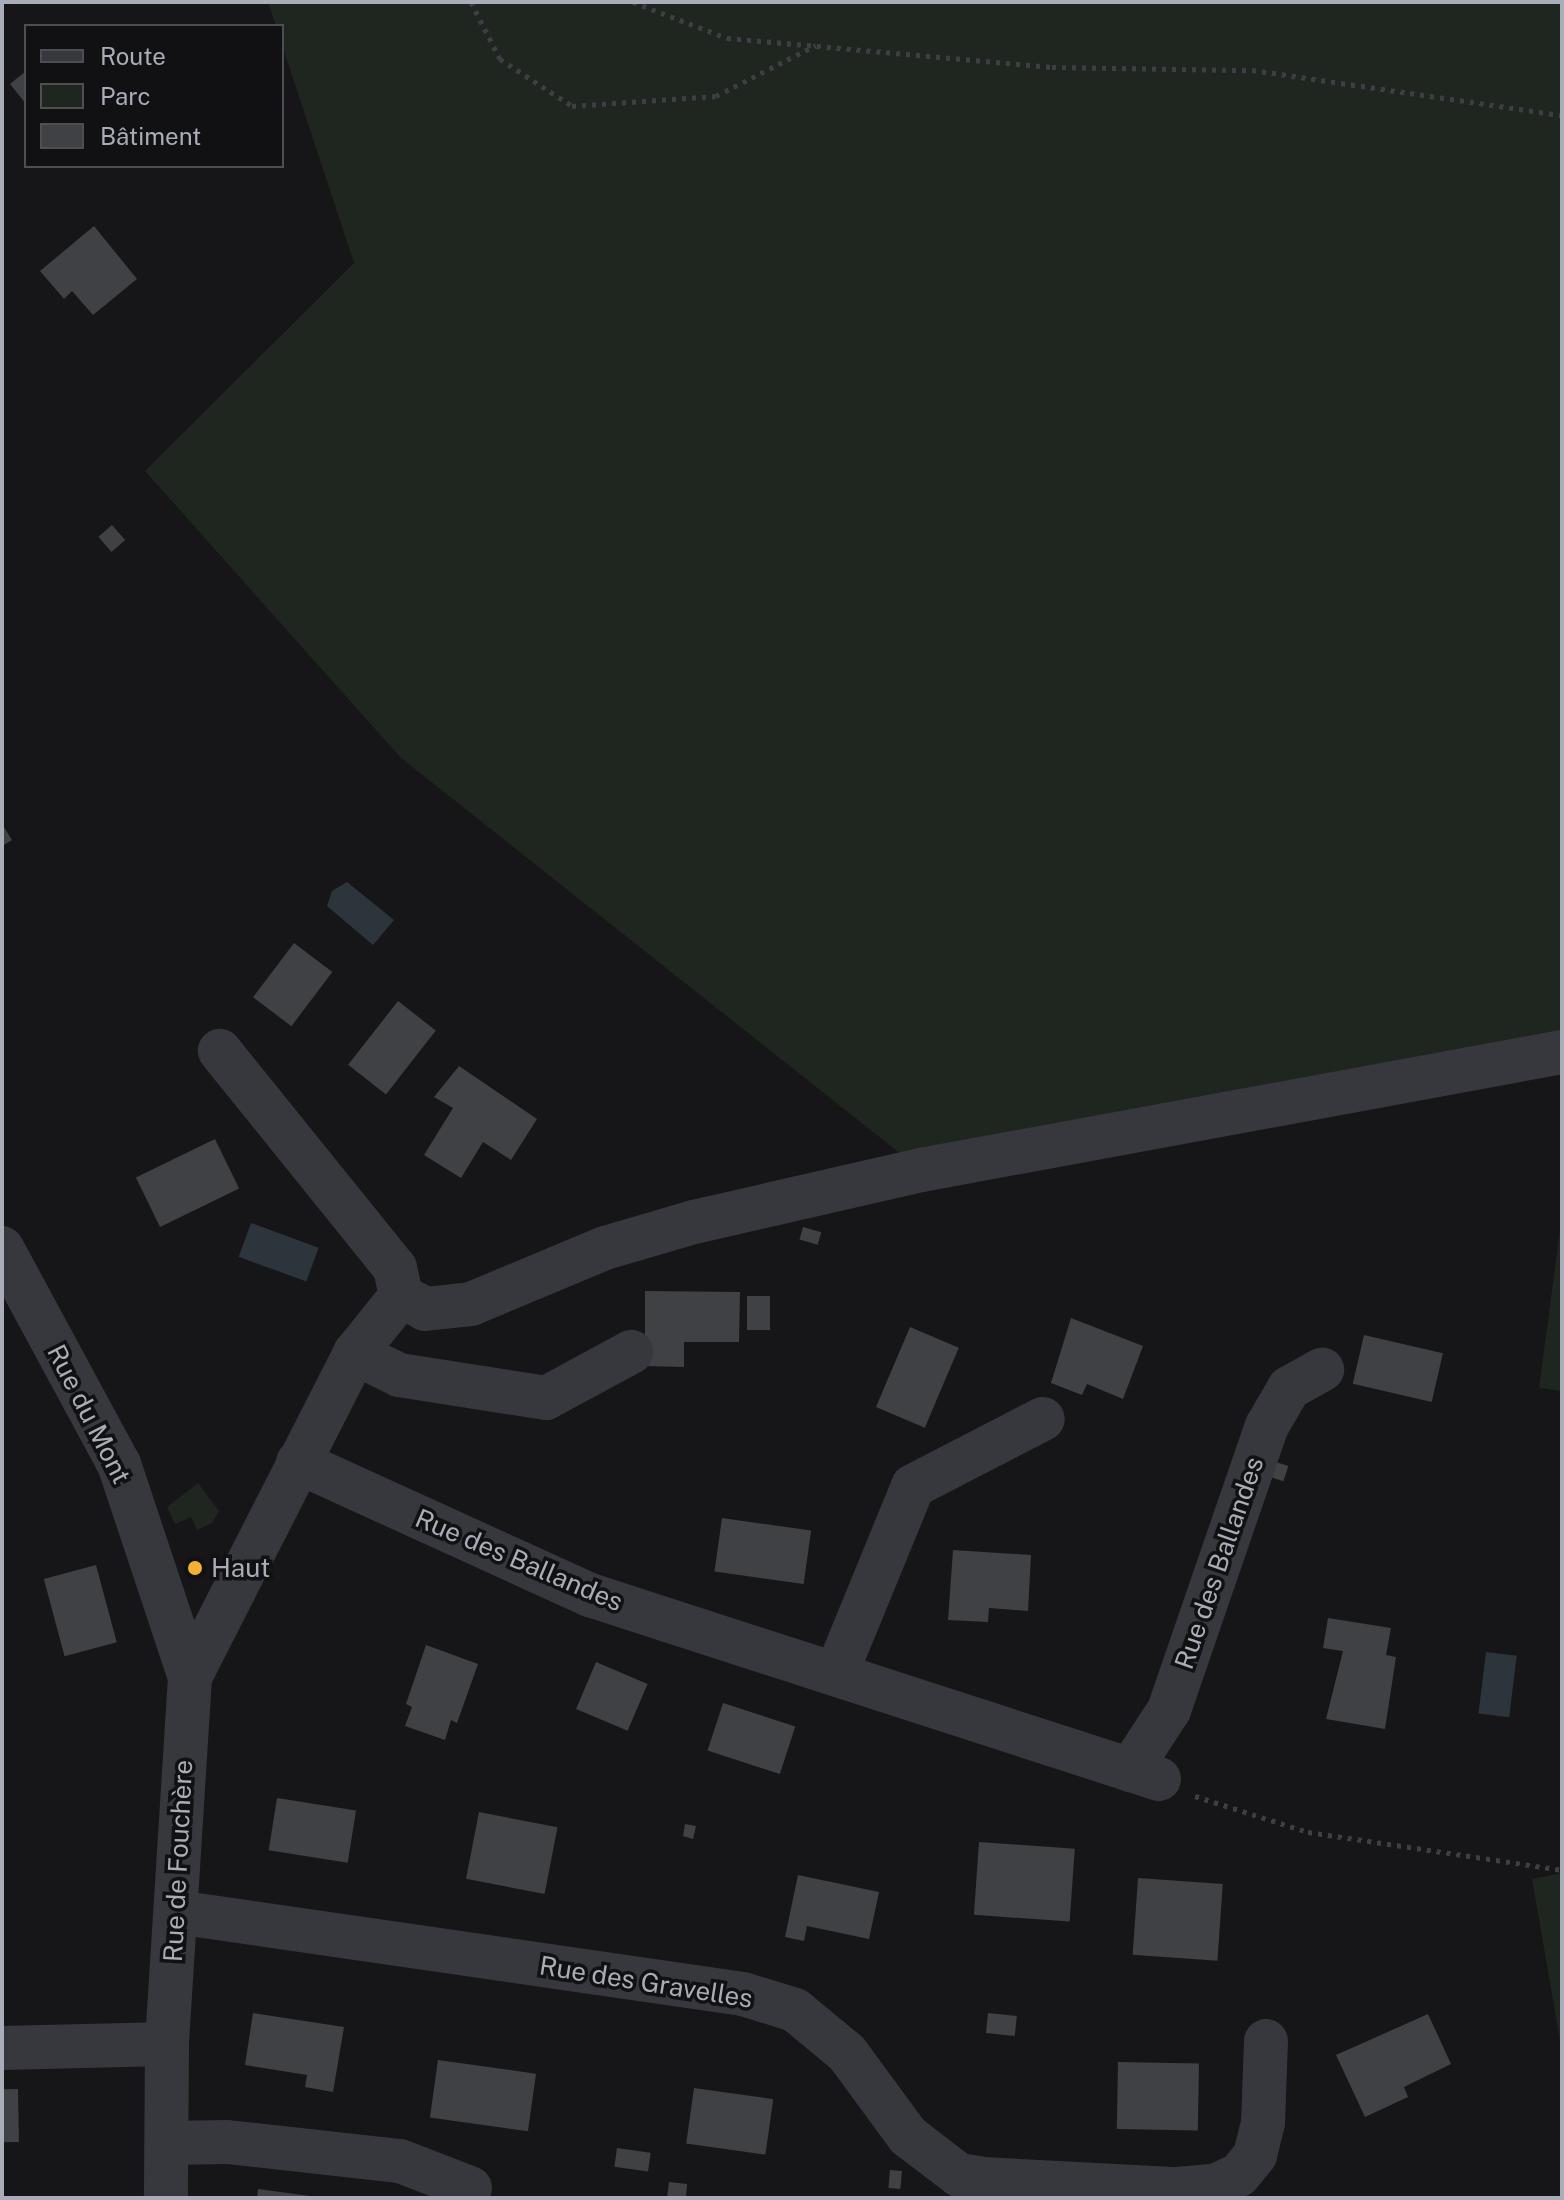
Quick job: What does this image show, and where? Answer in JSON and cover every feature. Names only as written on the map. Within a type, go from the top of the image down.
[{"type":"street","points":[[220,1051],[395,1268],[401,1296],[425,1309],[471,1304],[605,1248],[709,1218],[921,1170],[1562,1052]]},
{"type":"street","name":"Rue du Mont","points":[[2,1248],[119,1464],[190,1677]]},
{"type":"street","points":[[190,1677],[228,1611],[298,1462],[355,1353],[401,1296]]},
{"type":"street","points":[[355,1353],[399,1375],[546,1398],[631,1352]]},
{"type":"street","name":"Rue des Ballandes","points":[[298,1462],[590,1595],[1144,1774],[1267,1426],[1289,1388],[1322,1370]]},
{"type":"street","points":[[836,1674],[913,1486],[1043,1419]]},
{"type":"street","name":"Rue de Fouchère","points":[[166,2198],[167,2044],[190,1677]]},
{"type":"street","name":"Rue des Gravelles","points":[[176,1912],[743,1994],[795,2010],[847,2053],[908,2136],[933,2179],[959,2175],[983,2179],[1215,2186],[1239,2175],[1255,2155],[1263,2123],[1266,2041]]},
{"type":"street","points":[[2,2048],[167,2044]]},
{"type":"street","points":[[167,2143],[227,2142],[400,2161],[470,2188]]},
{"type":"path","points":[[471,2],[500,59],[572,106],[716,96],[817,44]]},
{"type":"path","points":[[633,2],[727,38],[1052,67],[1252,70],[1562,115]]},
{"type":"path","points":[[1144,1774],[1166,1786],[1308,1832],[1562,1870]]},
{"type":"green space","points":[[268,2],[1562,2],[1562,1052],[921,1170],[401,758],[145,471],[354,263],[284,51],[284,24],[275,24]]},
{"type":"green space","points":[[1562,1215],[1562,1391],[1539,1388]]},
{"type":"green space","points":[[198,1483],[219,1511],[212,1523],[197,1530],[191,1517],[175,1524],[167,1507]]},
{"type":"green space","points":[[1562,1873],[1562,2052],[1532,1879]]},
{"type":"shaded area","points":[[347,882],[394,920],[373,945],[327,906],[332,891]]},
{"type":"shaded area","points":[[251,1223],[319,1248],[306,1281],[239,1257]]},
{"type":"shaded area","points":[[1486,1652],[1517,1656],[1509,1717],[1478,1714]]},
{"type":"building","points":[[24,73],[24,102],[10,84]]},
{"type":"building","points":[[94,226],[137,279],[93,315],[72,291],[64,299],[40,271]]},
{"type":"building","points":[[112,525],[125,540],[112,552],[98,537]]},
{"type":"building","points":[[2,824],[12,840],[2,846]]},
{"type":"building","points":[[294,943],[332,972],[291,1026],[253,997]]},
{"type":"building","points":[[398,1001],[436,1031],[386,1094],[348,1065]]},
{"type":"building","points":[[459,1066],[537,1119],[511,1160],[483,1142],[461,1178],[424,1155],[453,1108],[434,1097]]},
{"type":"building","points":[[215,1139],[239,1188],[160,1227],[136,1178]]},
{"type":"building","points":[[803,1227],[821,1232],[818,1245],[799,1239]]},
{"type":"building","points":[[645,1291],[740,1292],[739,1342],[684,1342],[684,1367],[645,1366]]},
{"type":"building","points":[[747,1296],[770,1296],[770,1330],[747,1330]]},
{"type":"building","points":[[1071,1318],[1143,1346],[1123,1399],[1087,1384],[1082,1395],[1051,1383]]},
{"type":"building","points":[[910,1327],[959,1348],[925,1428],[876,1407]]},
{"type":"building","points":[[1364,1335],[1443,1353],[1432,1402],[1353,1384]]},
{"type":"building","points":[[1276,1462],[1288,1466],[1283,1481],[1271,1477]]},
{"type":"building","points":[[722,1518],[811,1531],[804,1584],[714,1571]]},
{"type":"building","points":[[953,1550],[1031,1555],[1028,1611],[989,1608],[988,1622],[948,1620]]},
{"type":"building","points":[[96,1565],[117,1642],[65,1656],[44,1579]]},
{"type":"building","points":[[1328,1618],[1391,1628],[1386,1655],[1396,1657],[1385,1729],[1326,1719],[1343,1651],[1323,1648]]},
{"type":"building","points":[[426,1645],[478,1664],[457,1723],[451,1720],[445,1740],[405,1726],[412,1707],[406,1704]]},
{"type":"building","points":[[596,1662],[648,1684],[628,1731],[576,1709]]},
{"type":"building","points":[[723,1703],[795,1726],[780,1774],[708,1751]]},
{"type":"building","points":[[277,1798],[356,1811],[348,1863],[269,1850]]},
{"type":"building","points":[[479,1812],[558,1827],[545,1894],[466,1879]]},
{"type":"building","points":[[685,1824],[696,1826],[693,1839],[683,1836]]},
{"type":"building","points":[[979,1842],[1075,1849],[1070,1922],[974,1915]]},
{"type":"building","points":[[798,1875],[879,1892],[869,1939],[807,1926],[804,1941],[785,1937]]},
{"type":"building","points":[[1138,1878],[1223,1884],[1217,1961],[1133,1955]]},
{"type":"building","points":[[253,2013],[344,2027],[333,2092],[305,2087],[307,2075],[245,2065]]},
{"type":"building","points":[[988,2013],[1017,2016],[1015,2036],[986,2033]]},
{"type":"building","points":[[1428,2014],[1451,2064],[1404,2087],[1408,2097],[1365,2117],[1336,2055]]},
{"type":"building","points":[[438,2060],[536,2074],[528,2131],[430,2117]]},
{"type":"building","points":[[1118,2062],[1199,2063],[1198,2130],[1117,2129]]},
{"type":"building","points":[[694,2088],[773,2099],[765,2155],[686,2143]]},
{"type":"building","points":[[2,2089],[18,2089],[19,2142],[3,2142]]},
{"type":"building","points":[[617,2148],[651,2153],[648,2172],[614,2167]]},
{"type":"building","points":[[890,2170],[902,2171],[900,2189],[888,2188]]},
{"type":"building","points":[[669,2182],[687,2184],[686,2198],[667,2198]]},
{"type":"building","points":[[258,2189],[310,2196],[310,2198],[257,2198]]},
{"type":"place","name":"Haut","points":[[195,1568]]}]
